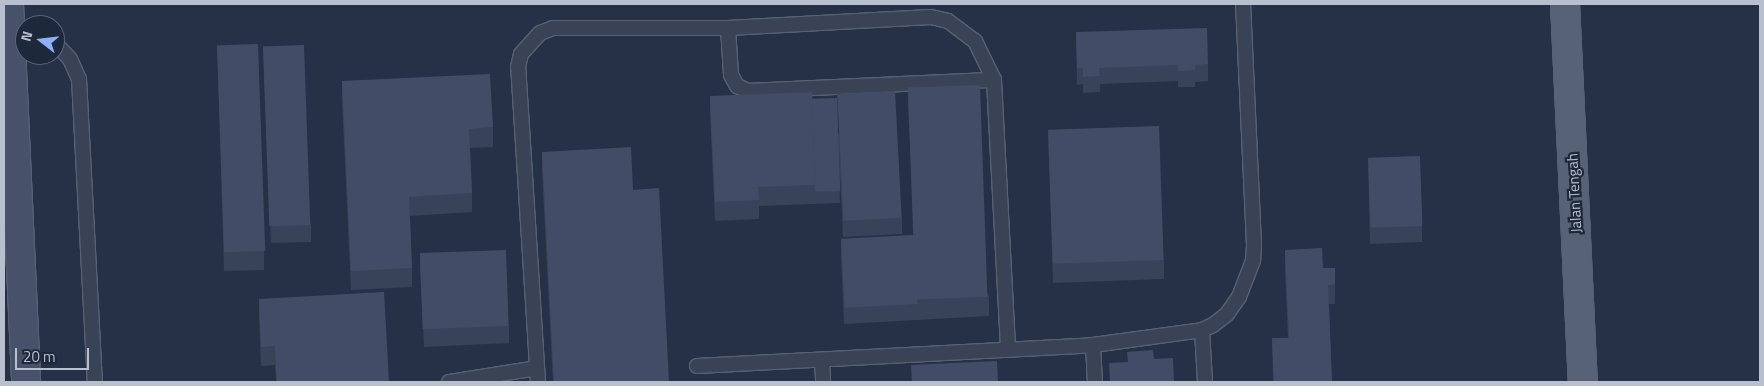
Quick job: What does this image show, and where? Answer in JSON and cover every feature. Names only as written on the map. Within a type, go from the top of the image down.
[{"type":"main road","name":"Jalan Tengah","points":[[1565,4],[1582,382]]},
{"type":"street","points":[[16,65],[26,382]]},
{"type":"lane","points":[[697,366],[1093,345],[1202,330],[1227,314],[1239,297],[1253,260],[1243,4]]},
{"type":"lane","points":[[538,382],[518,67],[522,54],[540,33],[553,28],[728,28],[931,17],[956,25],[975,41],[994,80],[1008,350]]},
{"type":"lane","points":[[728,28],[731,75],[737,86],[749,91],[994,80]]},
{"type":"lane","points":[[65,54],[70,59],[79,79],[95,382]]},
{"type":"lane","points":[[1202,330],[1205,382]]},
{"type":"lane","points":[[1093,345],[1095,382]]},
{"type":"lane","points":[[822,360],[823,382]]},
{"type":"lane","points":[[448,382],[537,368]]},
{"type":"building","points":[[1207,28],[1208,64],[1195,65],[1195,70],[1178,71],[1178,65],[1099,68],[1100,76],[1083,77],[1083,68],[1077,68],[1076,32]]},
{"type":"building","points":[[258,44],[265,251],[224,252],[217,45]]},
{"type":"building","points":[[304,45],[310,225],[269,226],[263,46]]},
{"type":"building","points":[[490,74],[493,127],[469,129],[472,193],[409,197],[412,268],[351,271],[342,81]]},
{"type":"building","points":[[980,85],[987,297],[915,299],[908,88]]},
{"type":"building","points":[[895,91],[902,218],[844,221],[837,94]]},
{"type":"building","points":[[812,92],[815,185],[758,187],[759,200],[715,202],[710,96]]},
{"type":"building","points":[[837,98],[840,191],[815,192],[812,99]]},
{"type":"building","points":[[1159,126],[1164,260],[1053,264],[1048,130]]},
{"type":"building","points":[[631,147],[633,190],[659,188],[669,382],[554,382],[542,152]]},
{"type":"building","points":[[1420,156],[1422,226],[1370,228],[1368,158]]},
{"type":"building","points":[[914,235],[918,304],[845,308],[841,239]]},
{"type":"building","points":[[1322,248],[1323,268],[1335,268],[1335,284],[1328,285],[1332,382],[1274,382],[1272,338],[1289,338],[1285,250]]},
{"type":"building","points":[[506,250],[509,326],[423,329],[420,253]]},
{"type":"building","points":[[384,292],[389,382],[277,382],[275,346],[261,347],[259,299]]},
{"type":"building","points":[[1153,350],[1154,359],[1173,358],[1174,382],[1110,382],[1109,363],[1128,362],[1127,352]]},
{"type":"building","points":[[997,361],[998,382],[912,382],[911,365]]}]
